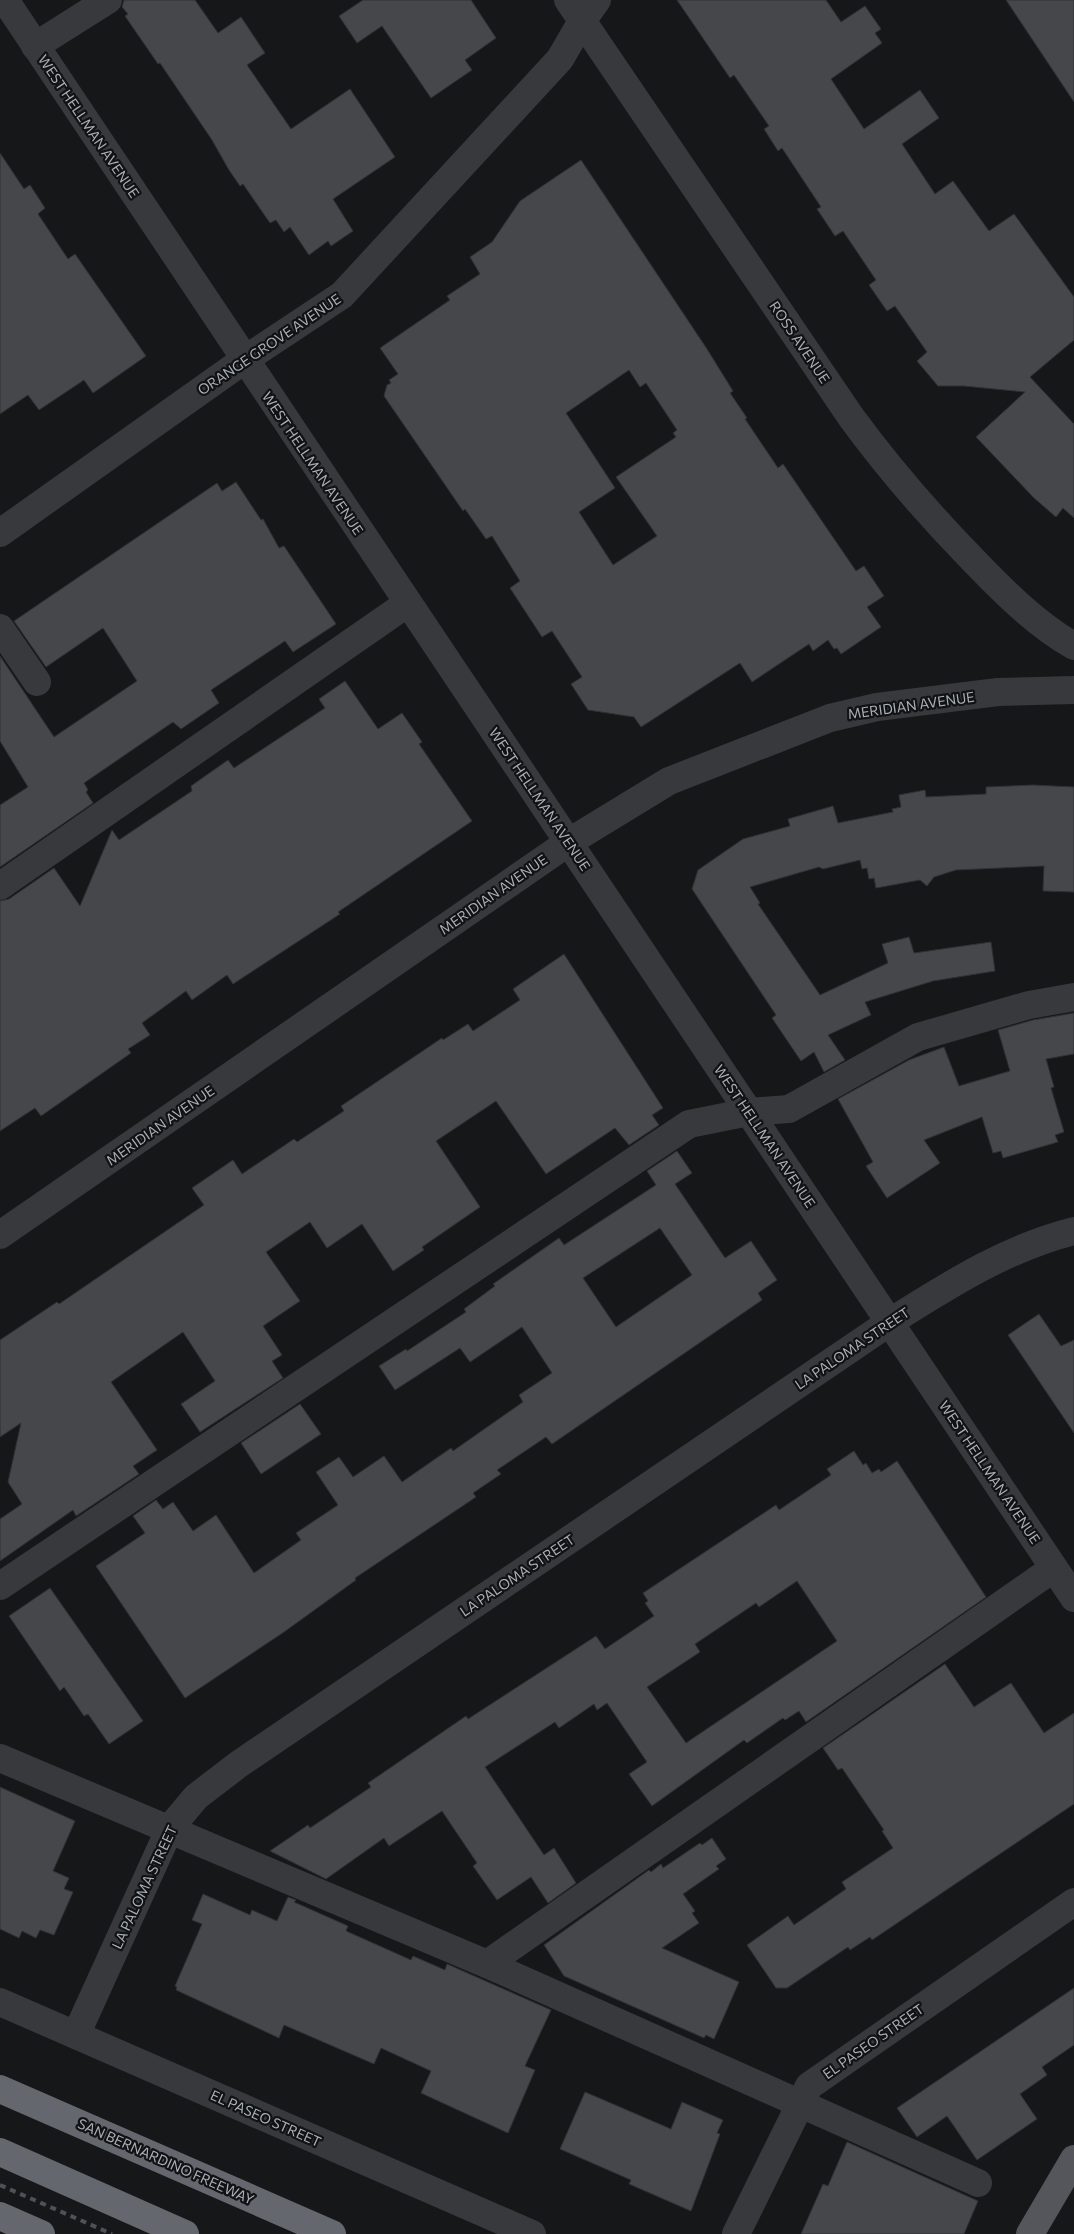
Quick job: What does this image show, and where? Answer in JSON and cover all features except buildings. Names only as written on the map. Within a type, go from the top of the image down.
[{"type":"highway","name":"SAN BERNARDINO FREEWAY","points":[[0,2089],[332,2234]]},
{"type":"highway","points":[[0,2152],[185,2234]]},
{"type":"highway","points":[[0,2216],[41,2234]]},
{"type":"main road","points":[[1030,2234],[1074,2159]]},
{"type":"street","name":"WEST HELLMAN AVENUE","points":[[4,0],[1074,1598]]},
{"type":"street","points":[[36,46],[108,0]]},
{"type":"street","name":"ORANGE GROVE AVENUE","points":[[0,533],[244,360],[342,295],[560,59],[582,7]]},
{"type":"street","name":"ROSS AVENUE","points":[[582,7],[851,417],[884,463],[920,506],[999,586],[1051,633],[1074,646]]},
{"type":"street","points":[[0,886],[408,603]]},
{"type":"street","points":[[0,628],[37,682]]},
{"type":"street","name":"MERIDIAN AVENUE","points":[[2,1229],[569,842],[668,781],[830,718],[877,707],[998,692],[1074,690]]},
{"type":"street","points":[[0,1586],[688,1124],[749,1112],[789,1108],[918,1037],[1029,1005],[1074,997]]},
{"type":"street","name":"LA PALOMA STREET","points":[[76,2035],[170,1828],[196,1797],[239,1764],[890,1322],[994,1259],[1023,1247],[1074,1231]]},
{"type":"street","points":[[487,1964],[1054,1568]]},
{"type":"street","points":[[0,1758],[170,1828],[487,1964],[978,2183]]},
{"type":"street","name":"EL PASEO STREET","points":[[736,2234],[809,2086],[1074,1902]]},
{"type":"street","name":"EL PASEO STREET","points":[[0,2002],[532,2234]]},
{"type":"railway","points":[[0,2185],[112,2234]]}]
